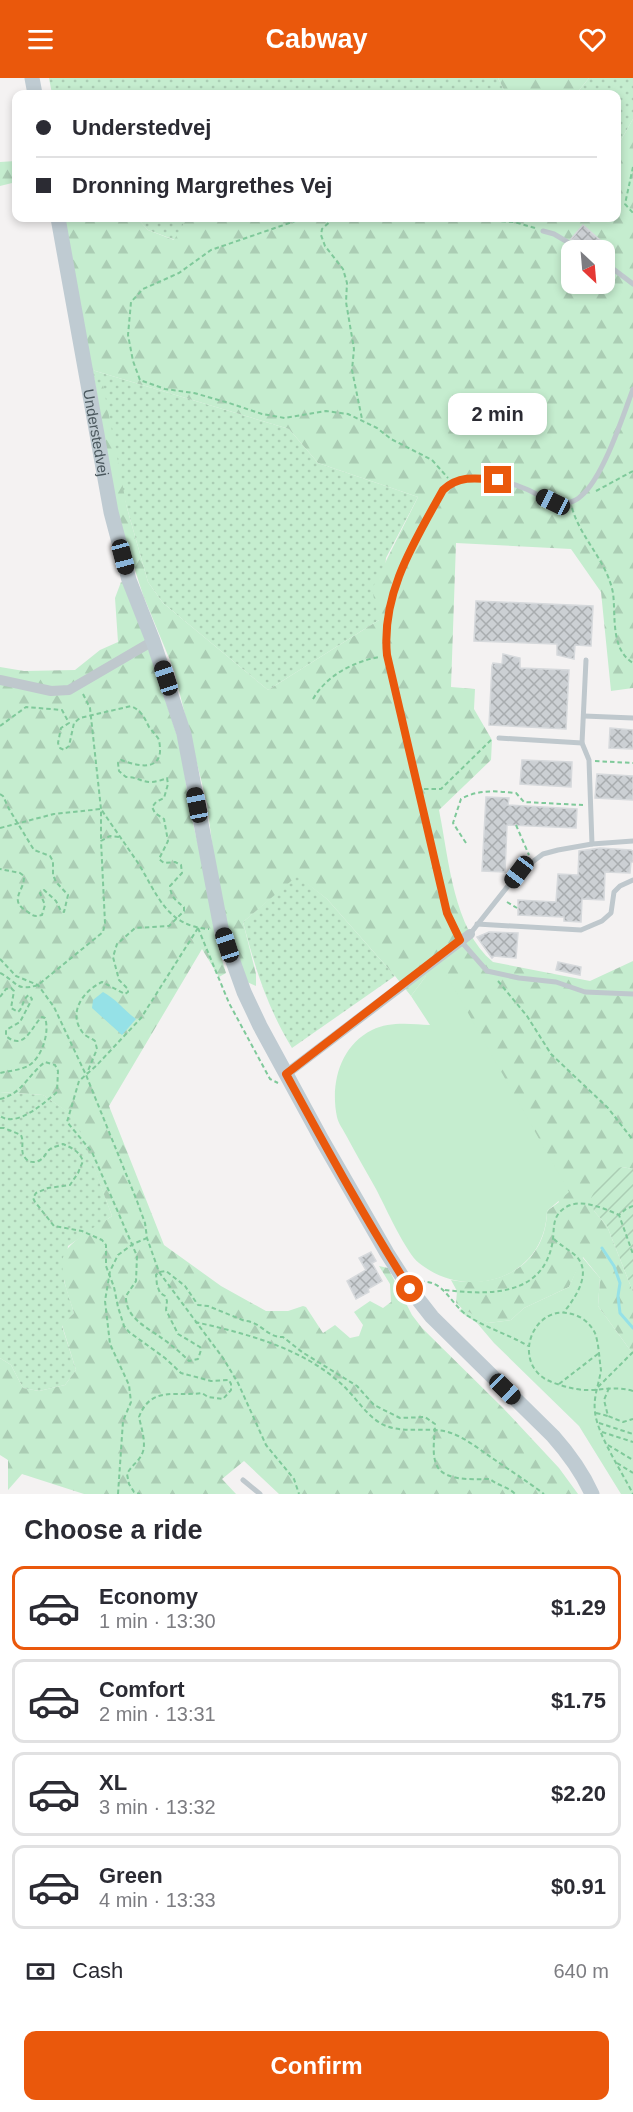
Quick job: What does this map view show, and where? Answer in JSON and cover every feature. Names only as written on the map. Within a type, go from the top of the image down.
[{"type":"street","name":"Understedvej","points":[[59,222],[111,512],[129,580],[153,641],[184,734],[221,928],[244,992],[289,1080],[410,1289],[432,1317],[554,1436],[571,1456],[592,1494]]},
{"type":"street","points":[[0,680],[51,691],[69,690],[153,641]]},
{"type":"street","points":[[289,1080],[465,937]]},
{"type":"lane","points":[[543,231],[564,240]]},
{"type":"lane","points":[[615,270],[633,284]]},
{"type":"lane","points":[[633,388],[619,428],[594,481],[581,497],[570,502],[553,502],[526,489],[498,480],[463,478],[451,483],[443,490],[407,553],[390,605],[385,634],[387,655],[447,913],[488,971],[519,978],[556,982],[585,992],[633,994]]},
{"type":"lane","points":[[586,660],[582,743],[589,760],[592,844]]},
{"type":"lane","points":[[584,716],[633,718]]},
{"type":"lane","points":[[499,738],[582,743]]},
{"type":"lane","points":[[465,937],[519,872],[543,854],[592,844],[633,841]]},
{"type":"lane","points":[[477,924],[581,930],[602,921],[611,913],[614,892],[620,886],[633,880]]},
{"type":"lane","points":[[243,1480],[260,1494]]},
{"type":"path","points":[[633,167],[625,204],[633,213]]},
{"type":"path","points":[[292,222],[211,250],[178,273],[143,289],[131,302],[128,335],[133,361],[141,380],[165,389],[194,393],[262,414],[285,418],[326,411],[348,414],[432,460],[447,475],[451,483]]},
{"type":"path","points":[[330,222],[322,229],[321,235],[325,246],[343,269],[347,283],[346,302],[354,349],[352,370],[362,420]]},
{"type":"path","points":[[514,222],[543,231]]},
{"type":"path","points":[[581,497],[633,471]]},
{"type":"path","points":[[570,502],[580,530],[601,560],[613,593],[613,618],[619,644],[633,663]]},
{"type":"path","points":[[313,699],[330,678],[350,666],[387,655]]},
{"type":"path","points":[[0,973],[20,988],[25,989],[38,985],[103,932],[105,923],[101,809],[91,717],[88,701],[78,686]]},
{"type":"path","points":[[0,726],[26,707],[62,710],[69,720],[69,723],[61,728],[58,743],[64,750],[69,746],[74,723],[80,718],[131,706],[144,715],[159,740],[160,754],[157,761],[150,765],[138,765],[120,760],[119,771],[126,777],[136,777],[153,783],[167,778],[168,784],[164,798],[152,807],[155,813],[164,819],[168,841],[159,859],[164,863],[175,862],[181,865],[183,873],[170,886],[170,894],[184,907],[184,911],[169,926],[135,928],[117,944],[113,957],[119,980],[128,992],[125,994],[102,982],[94,985],[77,1005],[75,1016],[83,1033],[95,1041],[97,1049],[86,1075]]},
{"type":"path","points":[[418,789],[441,789],[492,740]]},
{"type":"path","points":[[589,760],[633,762]]},
{"type":"path","points":[[466,843],[453,823],[461,799],[472,793],[491,791],[516,793],[524,802],[591,805]]},
{"type":"path","points":[[0,794],[34,850],[50,856],[53,861],[53,875],[56,882],[69,895],[66,910],[61,911],[56,901],[44,890],[40,893],[45,905],[42,915],[34,916],[21,909],[18,902],[24,876],[0,869]]},
{"type":"path","points":[[101,809],[139,865],[153,892],[177,919],[198,928],[221,928]]},
{"type":"path","points":[[0,828],[54,814],[101,809]]},
{"type":"path","points":[[516,825],[532,862]]},
{"type":"path","points":[[101,842],[110,837],[119,837]]},
{"type":"path","points":[[500,897],[517,908]]},
{"type":"path","points":[[159,1272],[156,1275],[157,1285],[160,1293],[165,1296],[166,1310],[178,1334],[200,1347],[200,1356],[194,1360],[189,1361],[165,1340],[146,1330],[128,1309],[126,1296],[136,1281],[137,1256],[92,1152],[67,1122],[78,1081],[141,1018],[198,928]]},
{"type":"path","points":[[198,928],[229,1003],[270,1079],[274,1083],[289,1080]]},
{"type":"path","points":[[0,959],[16,976],[38,985],[54,1007],[86,1075],[145,1223],[147,1238],[159,1272],[223,1358],[238,1383],[266,1445],[294,1479],[299,1494]]},
{"type":"path","points":[[488,971],[527,1016],[551,1054],[608,1108],[633,1140]]},
{"type":"path","points":[[0,997],[6,989],[10,988],[14,991],[11,1008],[18,1012],[26,997],[29,995],[32,999],[20,1022],[6,1030],[6,1036],[11,1040],[17,1041],[30,1035],[42,1017],[45,1018],[47,1025],[46,1038],[36,1059],[28,1067],[0,1072]]},
{"type":"path","points":[[0,1099],[21,1089],[45,1062],[55,1065],[58,1071],[57,1092],[37,1108],[16,1119],[4,1119],[0,1116]]},
{"type":"path","points":[[0,1128],[21,1135],[24,1145],[22,1150],[29,1162],[43,1158],[49,1150],[63,1144],[80,1155],[83,1161],[70,1185],[48,1188],[36,1193],[33,1198],[54,1226],[82,1232],[102,1240],[106,1245],[106,1266],[121,1316],[129,1332],[165,1358],[181,1373],[211,1381],[229,1380],[231,1384],[231,1390],[223,1399],[208,1397],[202,1393],[171,1393],[150,1401],[140,1417],[144,1448],[142,1455],[131,1466],[127,1474],[134,1492],[140,1494]]},
{"type":"path","points":[[445,1290],[474,1294],[495,1293],[517,1287],[531,1278],[542,1268],[550,1255],[555,1219],[563,1209],[570,1205],[590,1204],[619,1215],[633,1254]]},
{"type":"path","points":[[619,1215],[633,1206]]},
{"type":"path","points":[[118,1494],[123,1421],[131,1402],[129,1385],[110,1344],[105,1301],[109,1276],[118,1255],[133,1244],[147,1238]]},
{"type":"path","points":[[554,1239],[578,1258],[581,1271],[580,1287],[576,1297],[564,1312]]},
{"type":"path","points":[[159,1272],[166,1271],[184,1286],[198,1305],[208,1306],[245,1321],[251,1321],[274,1337],[283,1337],[302,1352],[357,1386],[374,1405],[400,1418],[425,1417],[435,1424],[435,1454],[437,1466],[443,1473],[474,1479],[490,1479],[498,1486],[512,1490],[515,1494]]},
{"type":"path","points":[[410,1289],[421,1281],[438,1285],[466,1315],[528,1346]]},
{"type":"path","points":[[633,1391],[609,1388],[596,1389],[584,1390],[548,1380],[534,1369],[530,1361],[528,1346],[536,1325],[553,1314],[564,1312],[581,1317],[589,1324],[597,1340],[601,1370],[596,1389],[597,1423],[633,1494]]},
{"type":"path","points":[[195,1322],[273,1344],[312,1362],[338,1380],[365,1410],[381,1423],[389,1427],[435,1430],[459,1436],[544,1494]]},
{"type":"path","points":[[596,1389],[633,1352]]},
{"type":"path","points":[[559,1384],[599,1353]]},
{"type":"path","points":[[608,1416],[604,1400],[609,1388]]},
{"type":"path","points":[[595,1413],[623,1422],[633,1419]]},
{"type":"path","points":[[597,1423],[633,1434]]},
{"type":"path","points":[[601,1431],[633,1442]]},
{"type":"path","points":[[608,1445],[633,1461]]},
{"type":"path","points":[[617,1464],[633,1473]]},
{"type":"path","points":[[626,1480],[633,1484]]},
{"type":"green space","points":[[49,78],[498,78],[504,90],[51,90]]},
{"type":"green space","points":[[498,78],[589,78],[579,90],[504,90]]},
{"type":"green space","points":[[589,78],[633,78],[633,119],[621,140],[621,90],[579,90]]},
{"type":"green space","points":[[633,119],[633,688],[611,691],[601,592],[571,549],[456,543],[451,687],[475,689],[474,709],[492,740],[491,760],[439,810],[450,871],[461,912],[469,931],[493,962],[590,981],[633,961],[633,1169],[622,1167],[594,1211],[607,1226],[633,1292],[633,1354],[598,1306],[600,1278],[583,1257],[569,1287],[524,1308],[511,1320],[488,1323],[467,1313],[456,1303],[457,1291],[451,1280],[486,1281],[517,1269],[529,1259],[538,1246],[545,1230],[547,1211],[559,1202],[426,976],[411,996],[327,899],[297,876],[243,922],[256,974],[256,986],[247,982],[225,925],[207,804],[174,670],[143,595],[115,508],[95,382],[103,385],[127,508],[148,582],[163,603],[268,690],[379,620],[372,589],[418,497],[318,463],[289,429],[92,370],[65,222],[141,222],[148,230],[174,240],[185,222],[621,222],[621,140]]},
{"type":"green space","points":[[12,161],[12,183],[0,186],[0,162]]},
{"type":"green space","points":[[141,222],[185,222],[175,240],[148,230]]},
{"type":"green space","points":[[92,370],[289,429],[318,463],[418,497],[386,558],[379,620],[268,690],[163,603],[148,582]]},
{"type":"green space","points":[[121,582],[129,588],[181,748],[189,806],[206,879],[215,936],[226,973],[219,977],[202,949],[109,1106],[164,1245],[221,1286],[266,1311],[288,1311],[303,1306],[306,1307],[323,1333],[335,1325],[350,1338],[359,1336],[363,1325],[354,1312],[370,1301],[383,1308],[391,1302],[390,1284],[379,1266],[388,1268],[412,1315],[422,1328],[503,1408],[559,1468],[578,1494],[279,1494],[244,1461],[222,1479],[236,1494],[84,1494],[22,1474],[8,1490],[8,1460],[0,1455],[0,1358],[11,1365],[23,1388],[39,1391],[65,1385],[76,1370],[62,1325],[74,1313],[64,1279],[63,1258],[65,1252],[76,1240],[112,1216],[75,1117],[43,1095],[0,1092],[0,667],[24,671],[75,670],[100,650],[118,642],[115,598]]},
{"type":"green space","points":[[297,875],[327,899],[395,976],[292,1048],[275,1017],[263,987],[243,922]]},
{"type":"green space","points":[[441,965],[569,1192],[547,1211],[543,1234],[533,1253],[519,1267],[501,1277],[481,1282],[460,1281],[439,1275],[414,1258],[402,1240],[340,1124],[335,1104],[340,1067],[352,1046],[361,1037],[386,1025],[430,1025],[411,996],[426,976]]},
{"type":"green space","points":[[0,1092],[43,1095],[76,1117],[112,1216],[68,1246],[64,1281],[74,1313],[62,1326],[76,1370],[65,1385],[39,1391],[23,1388],[11,1365],[0,1358]]},
{"type":"green space","points":[[622,1167],[633,1169],[633,1292],[607,1226],[594,1211],[591,1198],[610,1170]]},
{"type":"green space","points":[[582,1257],[600,1278],[598,1306],[633,1354],[633,1494],[621,1494],[579,1426],[494,1343],[477,1323],[459,1311],[462,1308],[488,1323],[511,1320],[524,1308],[569,1287]]},
{"type":"water","points":[[103,992],[136,1019],[122,1035],[92,1008],[93,1000]]},
{"type":"building","points":[[583,225],[600,240],[573,240],[571,239]]},
{"type":"building","points":[[476,601],[593,606],[591,646],[575,645],[574,659],[557,655],[557,644],[474,641]]},
{"type":"building","points":[[503,654],[520,658],[520,668],[569,670],[566,729],[489,725],[492,666],[493,663],[502,664]]},
{"type":"building","points":[[610,728],[633,730],[633,749],[609,748]]},
{"type":"building","points":[[522,760],[572,762],[571,787],[520,784]]},
{"type":"building","points":[[597,774],[633,776],[633,800],[595,798]]},
{"type":"building","points":[[486,797],[509,798],[508,805],[577,809],[576,828],[507,825],[505,872],[482,871]]},
{"type":"building","points":[[600,848],[631,850],[633,851],[633,862],[631,862],[630,873],[605,872],[604,900],[582,899],[581,922],[564,921],[564,917],[518,915],[518,900],[556,902],[558,874],[578,875],[579,851]]},
{"type":"building","points":[[489,932],[518,933],[516,958],[494,956],[492,958],[477,937]]},
{"type":"building","points":[[558,962],[581,967],[580,975],[556,970]]},
{"type":"building","points":[[371,1252],[376,1261],[372,1263],[382,1281],[356,1299],[347,1281],[366,1270],[359,1258]]},
{"type":"waterway","points":[[602,1248],[614,1266],[620,1283],[618,1296],[620,1313],[633,1328]]},
{"type":"route","points":[[410,1289],[333,1160],[286,1074],[414,978],[460,940],[447,913],[387,655],[385,634],[390,605],[407,553],[443,490],[451,483],[463,478],[498,480]]}]
